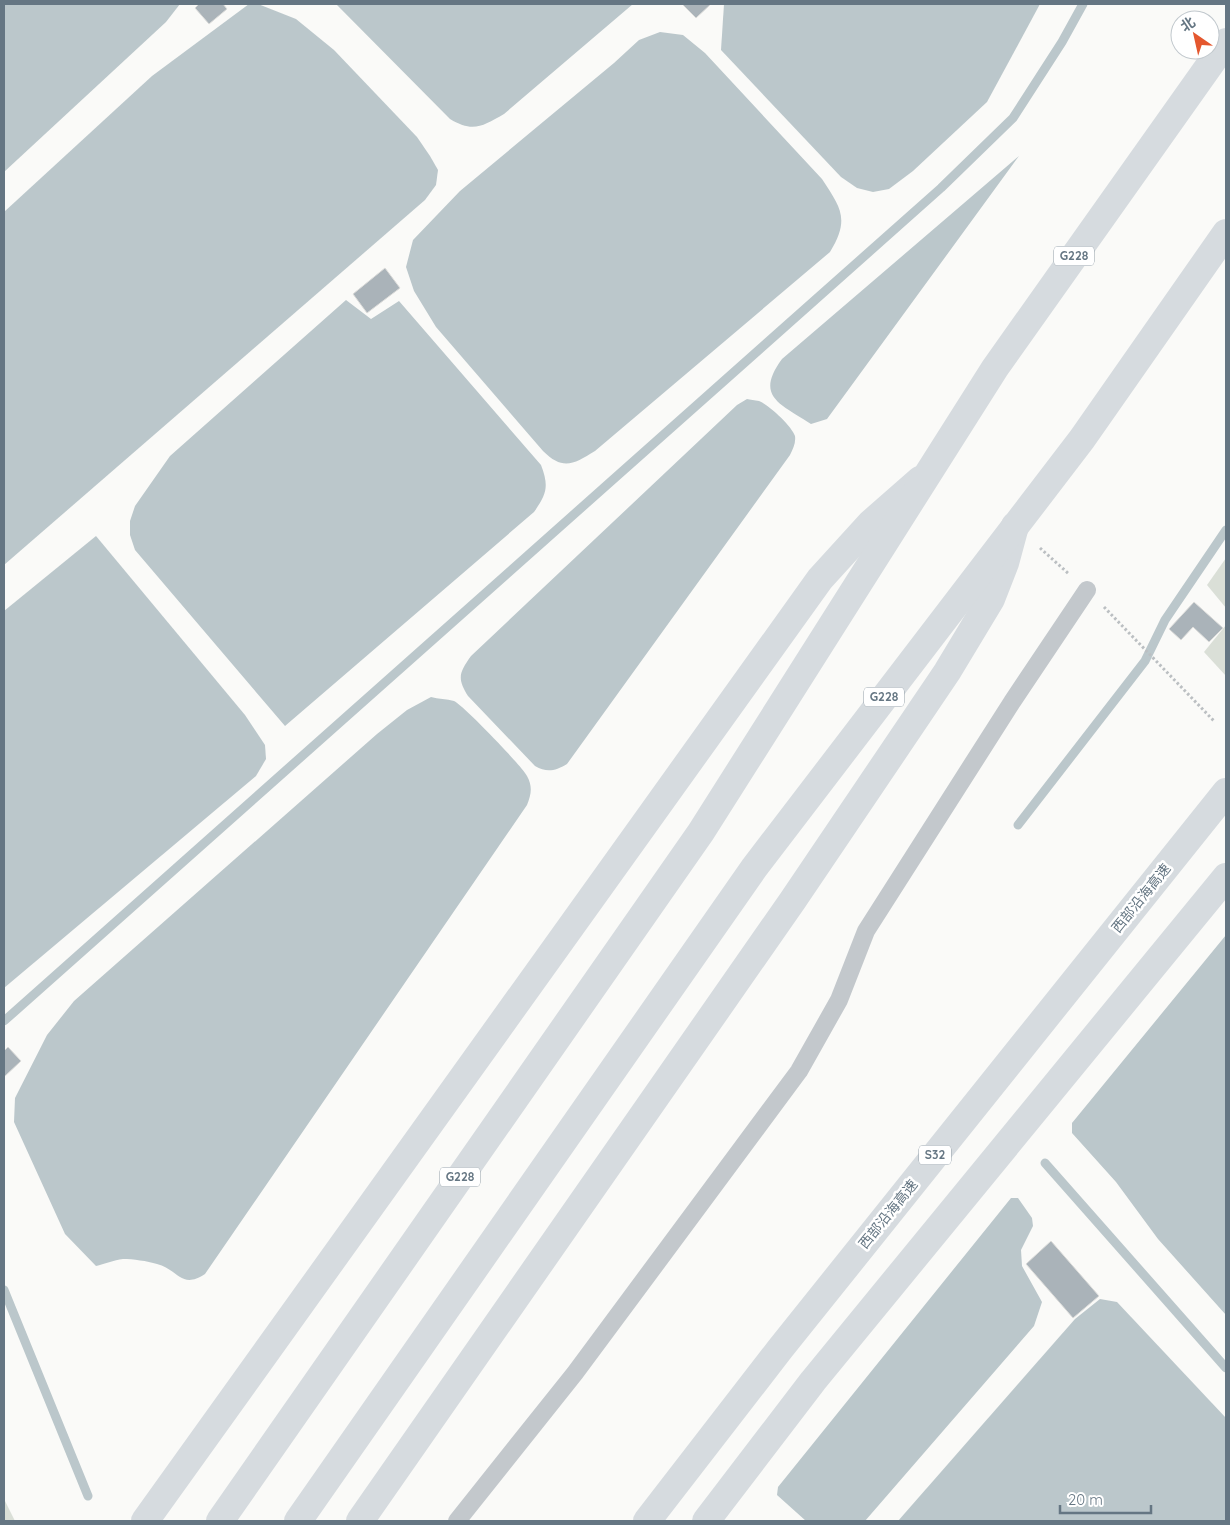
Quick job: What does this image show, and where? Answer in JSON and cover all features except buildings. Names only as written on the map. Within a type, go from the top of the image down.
[{"type":"main road","name":"G228","points":[[220,1521],[700,832],[996,368],[1226,42]]},
{"type":"main road","name":"G228","points":[[298,1521],[754,868],[1082,439],[1226,233]]},
{"type":"main road","points":[[145,1521],[820,579],[871,523],[927,474]]},
{"type":"main road","points":[[360,1521],[787,908],[946,672],[991,599],[1005,563],[1015,526]]},
{"type":"main road","name":"西部沿海高速","points":[[647,1521],[780,1349],[1226,792]]},
{"type":"main road","points":[[706,1521],[813,1381],[1226,877]]},
{"type":"lane","points":[[457,1521],[575,1373],[799,1071],[839,1000],[866,931],[1012,702],[1087,590]]},
{"type":"path","points":[[1015,526],[1087,590],[1128,630],[1214,721]]},
{"type":"shaded area","points":[[4,4],[180,4],[166,22],[4,172]]},
{"type":"shaded area","points":[[249,4],[258,4],[296,19],[334,50],[417,137],[438,170],[436,185],[425,200],[4,565],[4,212],[152,76]]},
{"type":"shaded area","points":[[336,4],[633,4],[504,114],[484,125],[472,127],[450,119]]},
{"type":"shaded area","points":[[724,4],[1040,4],[987,102],[913,171],[889,189],[873,192],[857,188],[841,177],[721,50]]},
{"type":"shaded area","points":[[660,32],[683,35],[705,53],[822,179],[841,214],[840,231],[830,252],[595,451],[575,462],[563,463],[550,457],[543,451],[436,327],[414,291],[406,267],[413,240],[460,191],[639,40]]},
{"type":"shaded area","points":[[1019,156],[827,419],[811,424],[781,405],[771,391],[771,382],[774,372],[782,359]]},
{"type":"shaded area","points":[[346,300],[371,319],[399,301],[541,465],[546,484],[542,500],[534,512],[285,726],[135,550],[130,535],[130,521],[135,506],[170,456]]},
{"type":"shaded area","points":[[747,399],[759,401],[768,406],[793,432],[795,439],[790,455],[567,764],[551,770],[543,770],[535,766],[468,696],[461,680],[464,667],[471,656],[737,405]]},
{"type":"shaded area","points":[[96,536],[245,715],[265,745],[266,759],[256,776],[4,988],[4,611]]},
{"type":"shaded area","points":[[1226,558],[1226,608],[1207,585]]},
{"type":"shaded area","points":[[1226,625],[1226,676],[1204,652]]},
{"type":"shaded area","points":[[431,697],[454,701],[460,705],[523,770],[531,787],[527,805],[205,1274],[190,1280],[185,1279],[164,1267],[131,1259],[123,1259],[96,1266],[65,1234],[14,1122],[15,1098],[47,1035],[74,1001],[377,734],[407,710]]},
{"type":"shaded area","points":[[1226,935],[1226,1315],[1158,1239],[1116,1182],[1072,1133],[1072,1123]]},
{"type":"shaded area","points":[[1011,1198],[1018,1198],[1032,1218],[1033,1226],[1021,1250],[1022,1266],[1042,1302],[1034,1326],[865,1521],[806,1521],[777,1495],[778,1487]]},
{"type":"shaded area","points":[[1100,1299],[1117,1302],[1226,1418],[1226,1521],[898,1521],[1075,1319]]},
{"type":"shaded area","points":[[4,1499],[15,1521],[4,1521]]},
{"type":"waterway","points":[[4,1021],[941,188],[1013,118],[1062,42],[1083,4]]},
{"type":"waterway","points":[[1018,825],[1145,661],[1165,620],[1226,530]]},
{"type":"waterway","points":[[1045,1163],[1226,1368]]},
{"type":"waterway","points":[[4,1290],[88,1496]]}]
